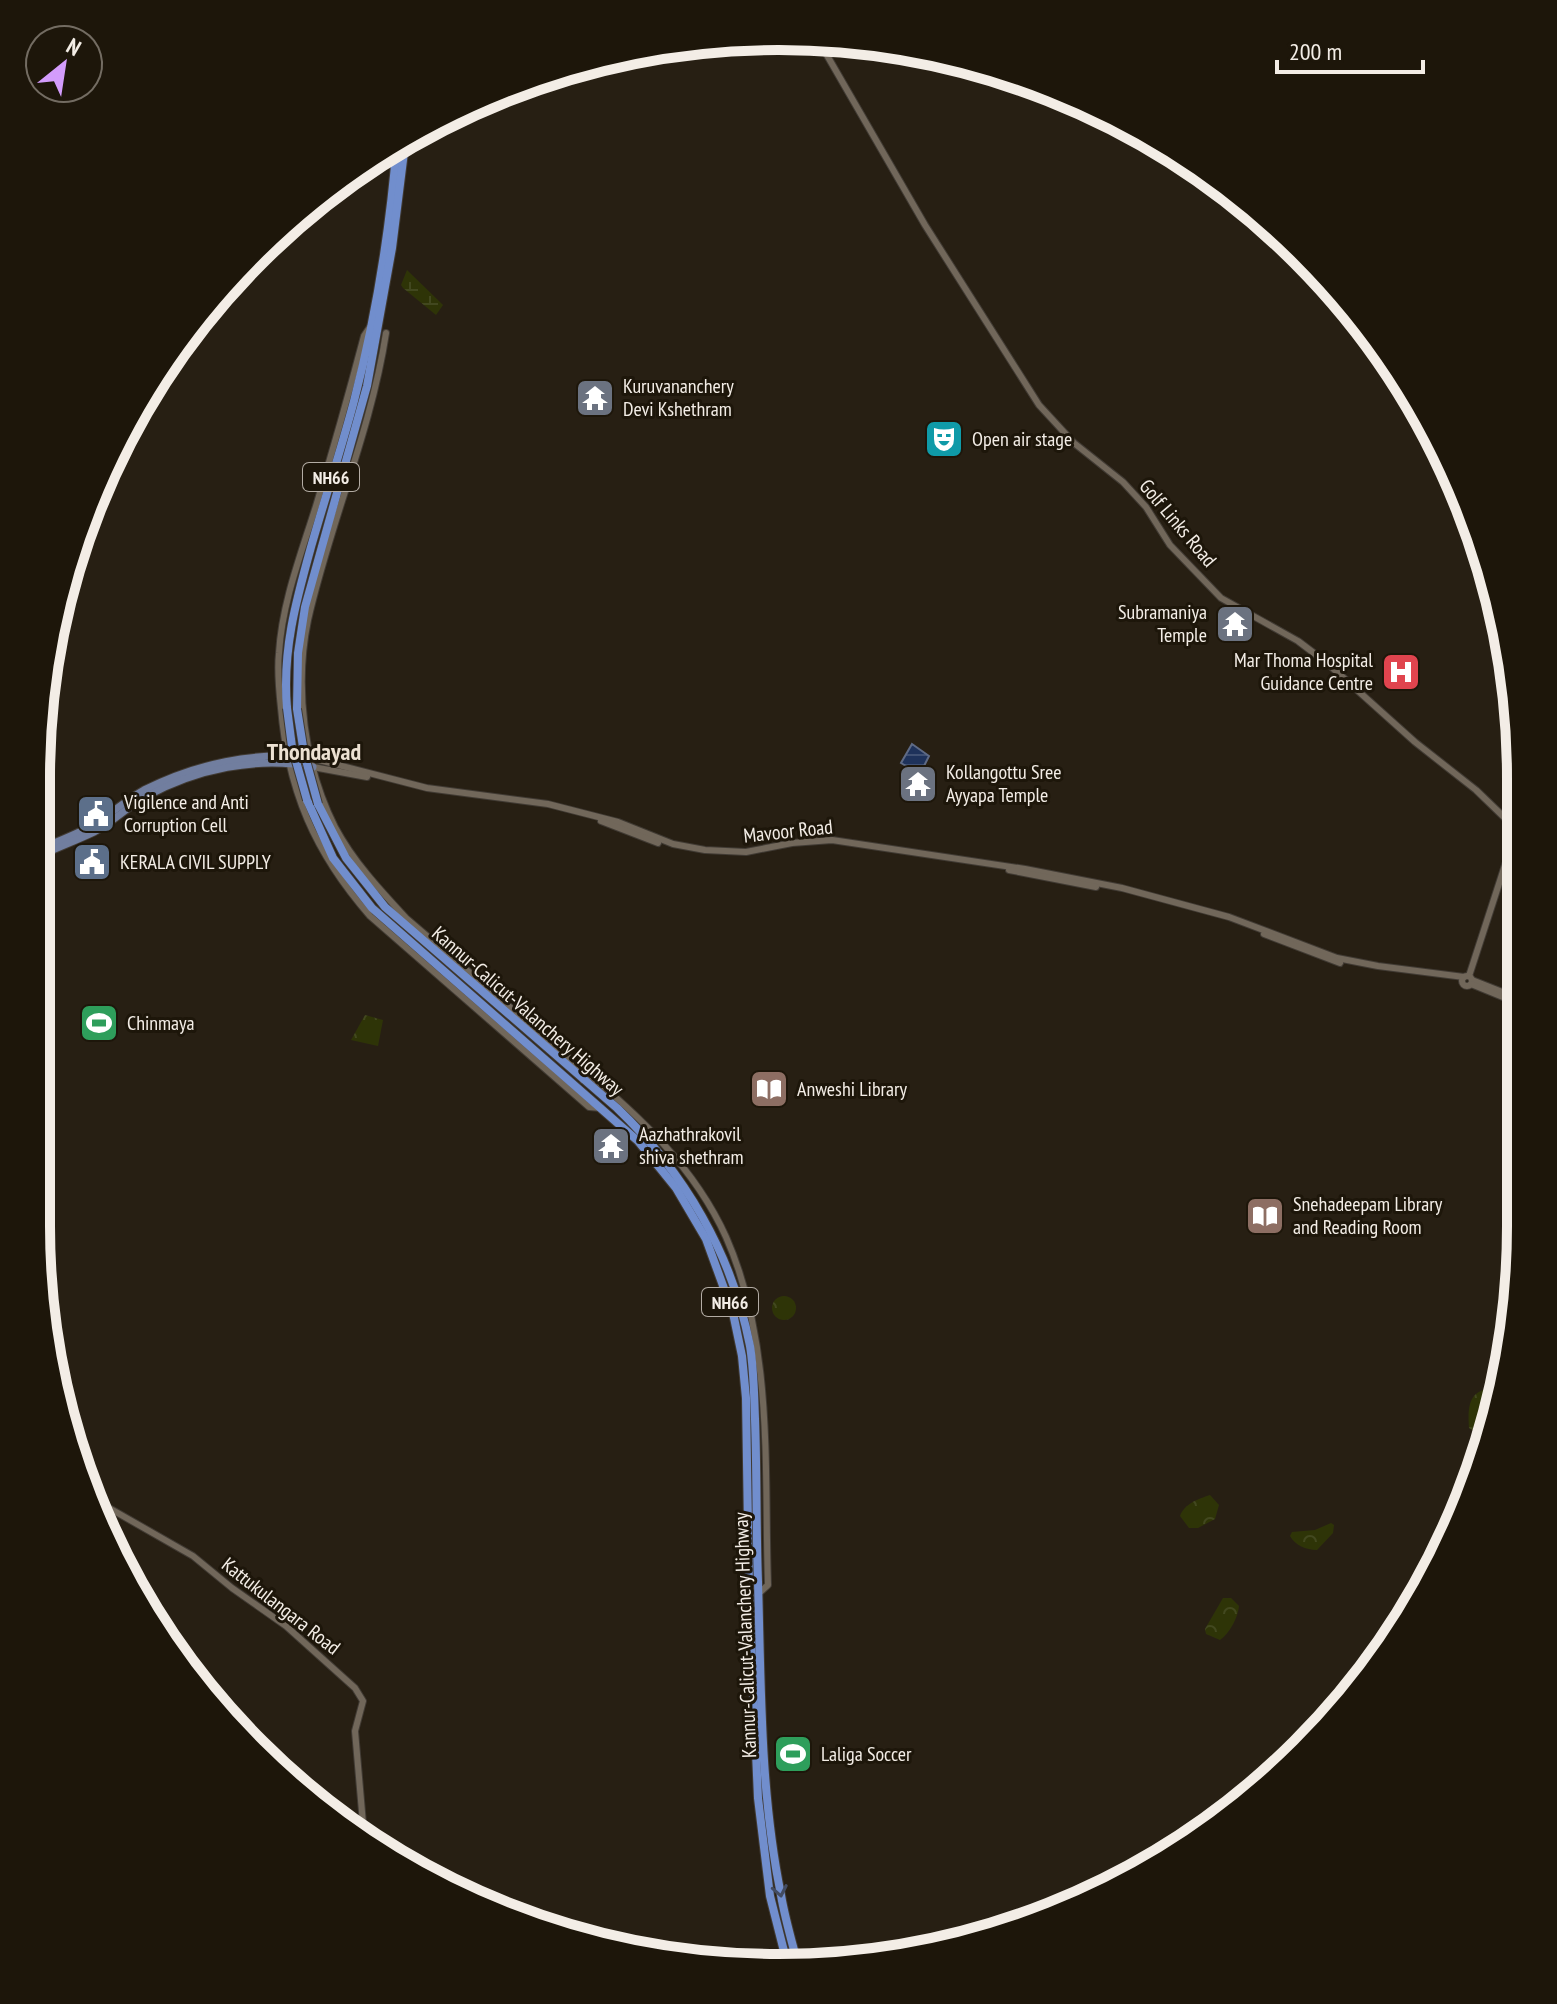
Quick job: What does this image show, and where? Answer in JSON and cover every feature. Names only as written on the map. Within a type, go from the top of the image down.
[{"type":"highway","name":"Kannur-Calicut-Valanchery Highway","points":[[404,154],[392,248],[367,386],[347,474],[305,607],[292,708],[292,747],[307,800],[333,858],[372,908],[647,1151],[693,1214],[706,1239],[733,1313],[742,1356],[746,1398],[749,1591],[758,1798],[770,1896],[785,1954]]},
{"type":"highway","name":"Kannur-Calicut-Valanchery Highway","points":[[395,160],[385,246],[354,401],[330,469],[291,619],[286,669],[292,708],[318,804],[346,858],[385,907],[632,1122],[668,1163],[707,1222],[734,1284],[750,1347],[753,1377],[762,1725],[772,1840],[795,1953]]},
{"type":"highway","points":[[330,469],[347,474]]},
{"type":"main road","name":"Golf Links Road","points":[[825,52],[925,225],[1039,405],[1074,443],[1123,482],[1146,507],[1170,545],[1221,598],[1298,641],[1327,663],[1415,742],[1476,790],[1507,821]]},
{"type":"main road","points":[[386,333],[307,623],[302,675],[304,721],[316,777],[336,828],[381,892],[406,918],[638,1116],[660,1140],[712,1210],[735,1261],[755,1331],[761,1374],[768,1585],[758,1594]]},
{"type":"main road","points":[[330,469],[284,614],[278,654],[287,758],[302,807],[328,862],[345,888],[370,916],[589,1107],[601,1108]]},
{"type":"main road","name":"Mavoor Road","points":[[50,844],[85,829],[134,796],[164,782],[229,761],[287,758],[411,785],[548,804],[618,822],[673,844],[705,850],[746,852],[832,840],[1035,871],[1122,888],[1229,917],[1337,958],[1468,979]]},
{"type":"main road","name":"Mavoor Road","points":[[50,851],[97,831],[133,804],[164,788],[223,768],[287,758]]},
{"type":"main road","name":"Mavoor Road","points":[[312,762],[329,770],[425,792],[546,807],[608,823],[670,848],[704,854],[747,856],[809,844],[831,844],[1003,869],[1119,892],[1226,921],[1334,961],[1468,979]]},
{"type":"main road","points":[[316,777],[329,770]]},
{"type":"main road","name":"Golf Links Road","points":[[1468,979],[1507,859]]},
{"type":"main road","points":[[1468,979],[1507,996]]},
{"type":"main road","points":[[581,1068],[583,1080]]},
{"type":"main road","name":"Kattukulangara Road","points":[[106,1506],[193,1556],[286,1626],[355,1688],[363,1701],[355,1731],[363,1823]]},
{"type":"green space","points":[[407,270],[443,305],[436,315],[401,285]]},
{"type":"green space","points":[[365,1015],[383,1020],[378,1046],[351,1040]]},
{"type":"green space","points":[[784,1296],[793,1299],[796,1308],[793,1317],[784,1320],[775,1317],[772,1308],[775,1299]]},
{"type":"green space","points":[[1488,1390],[1476,1433],[1469,1428],[1469,1410],[1472,1399],[1480,1391]]},
{"type":"green space","points":[[1210,1495],[1219,1505],[1215,1519],[1198,1528],[1189,1528],[1180,1516],[1182,1512],[1192,1502]]},
{"type":"green space","points":[[1331,1523],[1334,1525],[1333,1533],[1317,1550],[1301,1546],[1290,1536],[1292,1532],[1315,1530]]},
{"type":"green space","points":[[1223,1598],[1231,1598],[1239,1606],[1233,1624],[1220,1640],[1206,1634],[1205,1629]]},
{"type":"green space","name":"Laliga Soccer","points":[[786,1740],[804,1744],[799,1770],[781,1768]]},
{"type":"water","points":[[912,744],[929,756],[920,774],[901,763]]},
{"type":"place","name":"Kuruvananchery Devi Kshethram","points":[[595,398]]},
{"type":"place","name":"Open air stage","points":[[944,439]]},
{"type":"place","name":"Subramaniya Temple","points":[[1235,624]]},
{"type":"place","name":"Mar Thoma Hospital Guidance Centre","points":[[1401,672]]},
{"type":"place","name":"Kollangottu Sree Ayyapa Temple","points":[[918,784]]},
{"type":"place","name":"Vigilence and Anti Corruption Cell","points":[[96,814]]},
{"type":"place","name":"KERALA CIVIL SUPPLY","points":[[92,862]]},
{"type":"place","name":"Chinmaya","points":[[99,1023]]},
{"type":"place","name":"Anweshi Library","points":[[769,1089]]},
{"type":"place","name":"Aazhathrakovil shiva shethram","points":[[611,1146]]},
{"type":"place","name":"Snehadeepam Library and Reading Room","points":[[1265,1216]]},
{"type":"place","name":"Laliga Soccer","points":[[793,1754]]},
{"type":"district","name":"Thondayad","points":[[314,751]]}]
